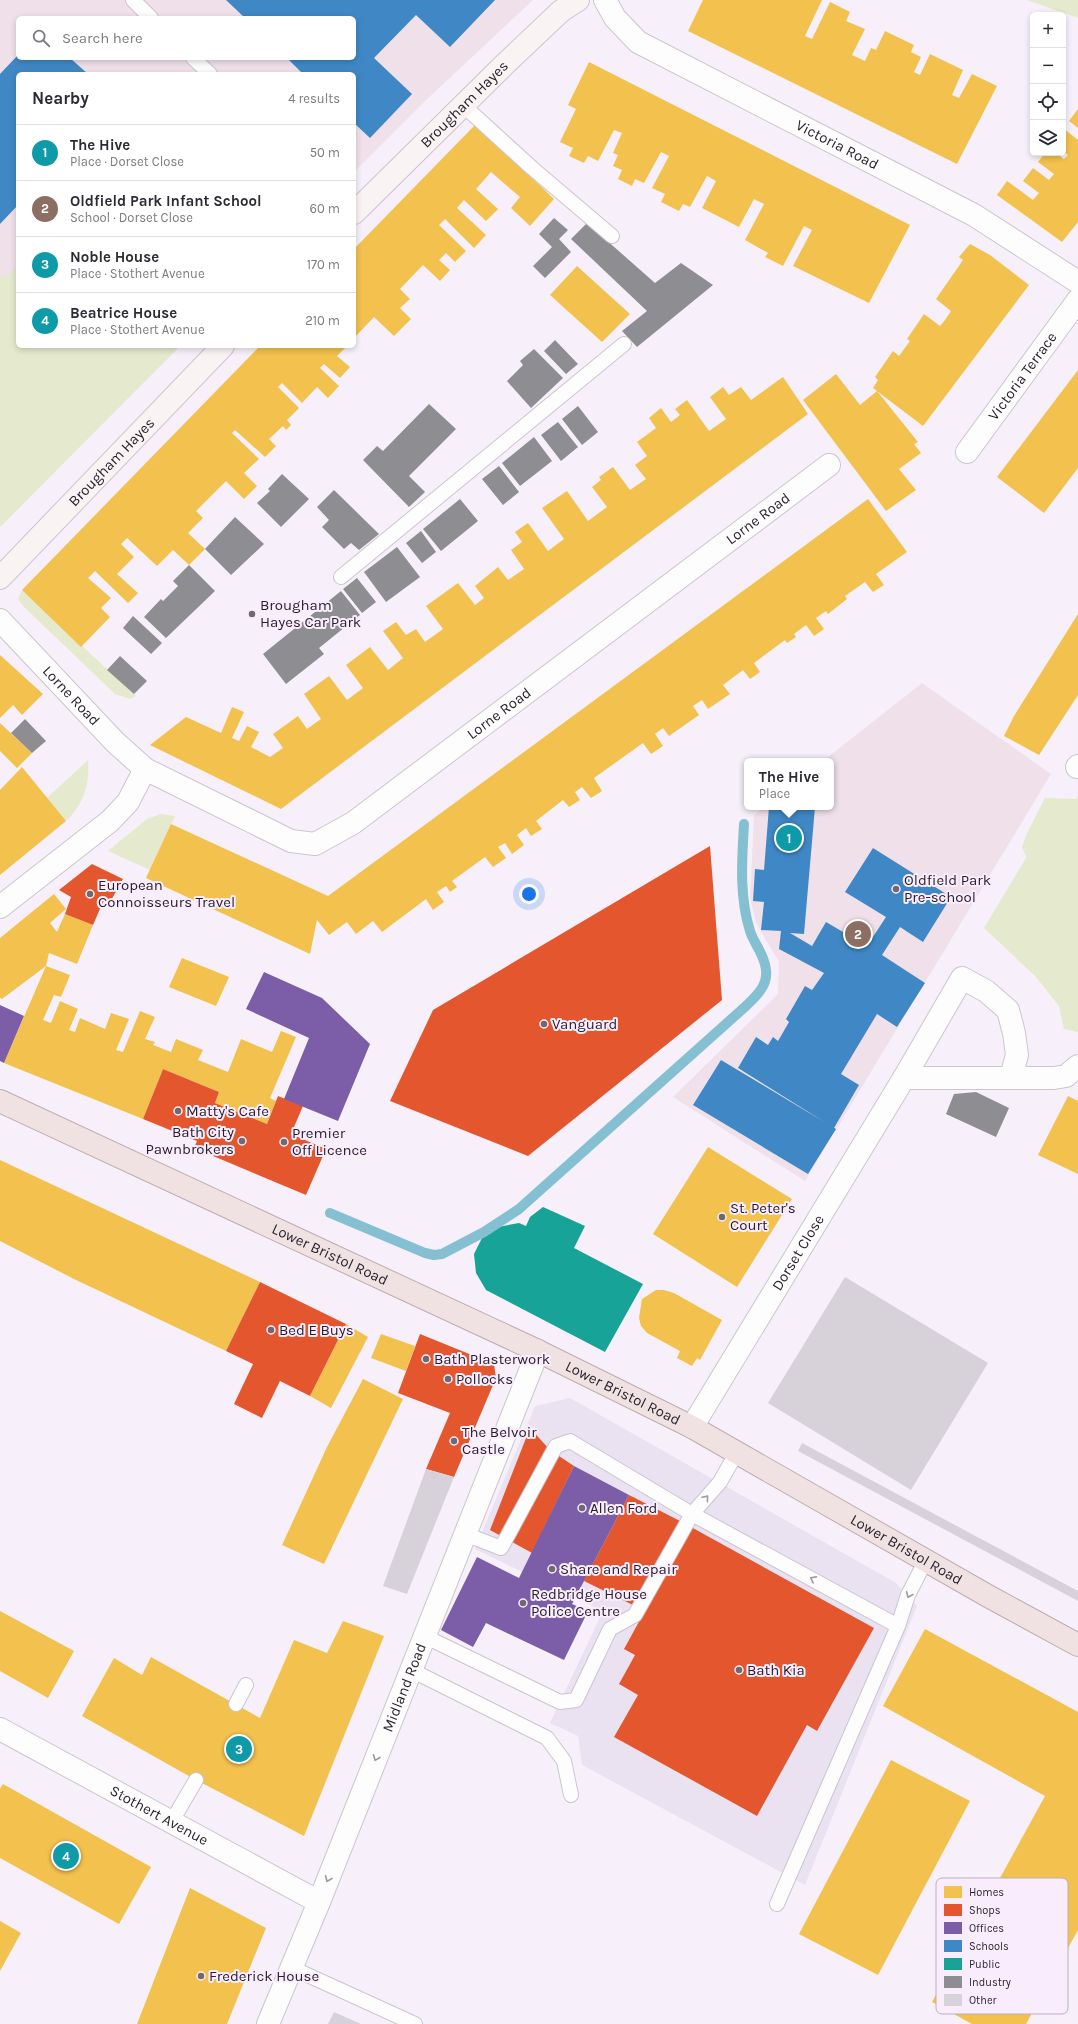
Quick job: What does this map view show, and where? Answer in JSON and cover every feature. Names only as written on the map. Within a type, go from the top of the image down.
[{"type":"highway","name":"Lower Bristol Road","points":[[0,1101],[538,1351],[692,1427],[1078,1645]]},
{"type":"main road","name":"Brougham Hayes","points":[[356,211],[561,11],[578,0]]},
{"type":"main road","name":"Brougham Hayes","points":[[0,578],[221,348]]},
{"type":"street","name":"Victoria Road","points":[[605,0],[615,18],[638,42],[974,215],[1078,282]]},
{"type":"street","name":"Victoria Terrace","points":[[967,452],[1078,300]]},
{"type":"street","name":"Lorne Road","points":[[0,620],[116,742],[145,769],[292,841],[315,844],[352,823],[830,465]]},
{"type":"street","points":[[0,907],[110,821],[128,802],[145,769]]},
{"type":"street","name":"Dorset Close","points":[[692,1427],[904,1078],[962,978],[986,991],[1008,1010],[1014,1033],[1017,1055],[1011,1078]]},
{"type":"street","points":[[904,1078],[1054,1078],[1066,1076],[1078,1066]]},
{"type":"street","name":"Midland Road","points":[[268,2024],[290,1967],[319,1902],[538,1351]]},
{"type":"street","name":"Stothert Avenue","points":[[0,1729],[319,1902]]},
{"type":"lane","points":[[133,0],[149,16]]},
{"type":"lane","points":[[195,60],[208,72]]},
{"type":"lane","points":[[464,106],[532,168],[612,236]]},
{"type":"lane","points":[[341,577],[624,344]]},
{"type":"lane","points":[[465,1534],[501,1548],[556,1446],[570,1441],[692,1514],[898,1626]]},
{"type":"lane","points":[[424,1636],[560,1702],[576,1700],[610,1629],[635,1615],[692,1514],[720,1482],[737,1452]]},
{"type":"lane","points":[[777,1904],[898,1626],[908,1596],[926,1560]]},
{"type":"lane","points":[[411,1670],[547,1738],[564,1761],[571,1795]]},
{"type":"lane","points":[[236,1704],[246,1686]]},
{"type":"lane","points":[[172,1822],[196,1780]]},
{"type":"lane","points":[[290,1967],[415,2024]]},
{"type":"shaded area","points":[[0,0],[533,0],[423,103],[356,170],[356,72],[16,72],[16,348],[178,348],[0,527]]},
{"type":"shaded area","points":[[922,683],[1051,774],[805,1181],[673,1097],[778,994],[779,962],[756,923],[750,897],[754,815],[760,810],[834,810],[834,758],[827,758]]},
{"type":"shaded area","points":[[570,1398],[896,1583],[917,1606],[805,1885],[582,1765],[578,1736],[550,1723],[603,1611],[475,1549],[535,1406]]},
{"type":"green space","points":[[1027,0],[1078,0],[1078,18],[1066,14],[1066,12],[1061,12]]},
{"type":"green space","points":[[16,267],[16,348],[178,348],[0,527],[0,273],[5,278]]},
{"type":"green space","points":[[22,590],[136,696],[130,699],[115,694],[23,606],[18,599]]},
{"type":"green space","points":[[88,760],[87,785],[77,808],[66,821],[47,798]]},
{"type":"green space","points":[[1078,796],[1077,1032],[1064,1029],[1059,1006],[1036,977],[984,928],[1026,858],[1027,859],[1022,847],[1027,833],[1045,798],[1076,799]]},
{"type":"green space","points":[[161,814],[175,816],[150,870],[108,851],[147,819]]},
{"type":"building: Homes","points":[[703,0],[822,0],[805,36],[812,39],[830,2],[850,12],[846,21],[865,29],[852,55],[865,61],[871,48],[876,50],[885,31],[914,45],[911,52],[921,57],[914,72],[920,75],[930,54],[963,70],[952,95],[959,98],[972,74],[997,86],[957,164],[688,31]]},
{"type":"building: Homes","points":[[589,62],[910,225],[869,303],[793,266],[812,230],[804,226],[783,266],[765,257],[768,253],[745,240],[764,204],[754,199],[739,227],[702,208],[716,181],[707,176],[690,207],[683,204],[679,211],[661,202],[665,194],[652,188],[669,156],[661,152],[644,183],[635,179],[632,186],[618,179],[622,170],[613,166],[618,155],[613,153],[622,133],[614,130],[598,161],[588,156],[584,163],[569,156],[573,148],[560,142],[576,109],[568,105]]},
{"type":"building: Homes","points":[[1078,109],[1078,128],[1069,121]]},
{"type":"building: Homes","points":[[476,124],[554,199],[530,226],[511,208],[520,197],[491,172],[476,189],[498,209],[486,221],[464,200],[457,208],[486,235],[474,248],[445,219],[439,225],[466,251],[455,262],[446,253],[439,260],[450,270],[440,281],[423,265],[400,289],[410,299],[400,308],[411,319],[394,336],[374,317],[356,336],[356,247]]},
{"type":"building: Homes","points":[[1066,130],[1078,140],[1078,222],[1062,242],[997,195],[1007,181],[1033,200],[1039,193],[1023,181],[1033,168],[1049,180],[1054,174],[1038,162],[1043,156],[1060,156],[1064,159],[1068,155],[1066,153]]},
{"type":"building: Homes","points":[[970,244],[990,255],[1029,285],[923,426],[873,388],[878,380],[875,377],[893,351],[899,356],[910,341],[907,339],[924,314],[940,326],[945,320],[951,311],[936,299],[963,260],[959,257]]},
{"type":"building: Homes","points":[[577,266],[630,314],[602,342],[550,295]]},
{"type":"building: Homes","points":[[258,348],[345,348],[337,356],[350,367],[340,378],[324,364],[320,368],[339,386],[328,398],[317,387],[302,403],[282,383],[278,387],[299,408],[287,420],[291,425],[286,430],[283,426],[269,439],[276,446],[265,457],[235,430],[232,433],[259,459],[244,473],[257,486],[244,499],[226,481],[196,511],[203,518],[188,533],[205,549],[189,565],[173,550],[157,566],[127,538],[121,544],[134,557],[117,574],[138,593],[128,603],[95,571],[88,578],[111,598],[101,608],[110,617],[81,647],[22,590]]},
{"type":"building: Homes","points":[[1078,370],[1078,468],[1044,513],[997,477]]},
{"type":"building: Homes","points":[[836,374],[860,405],[877,391],[918,442],[914,444],[921,453],[899,469],[916,490],[886,511],[803,400]]},
{"type":"building: Homes","points":[[783,377],[808,414],[281,809],[150,745],[186,717],[221,733],[232,707],[244,712],[232,738],[239,741],[247,726],[259,732],[251,747],[270,757],[283,748],[273,734],[298,716],[307,729],[321,719],[304,694],[329,676],[347,700],[363,688],[346,665],[370,647],[388,670],[403,658],[383,631],[396,622],[406,635],[416,629],[425,642],[443,629],[426,606],[458,583],[475,605],[484,598],[475,586],[498,567],[508,580],[524,569],[511,550],[522,542],[515,532],[528,523],[548,551],[564,539],[542,508],[567,491],[588,521],[607,507],[592,487],[601,480],[599,477],[613,467],[630,490],[646,479],[635,465],[647,456],[637,442],[656,428],[649,418],[661,408],[671,422],[680,415],[675,409],[687,400],[709,431],[726,419],[710,397],[723,387],[729,395],[741,387],[751,400]]},
{"type":"building: Homes","points":[[868,499],[907,552],[876,574],[884,585],[873,592],[865,582],[845,596],[847,599],[828,614],[826,611],[816,618],[824,629],[814,636],[806,625],[794,634],[796,637],[787,643],[785,640],[754,663],[760,672],[750,679],[743,670],[723,685],[730,694],[708,709],[702,700],[693,706],[699,715],[669,736],[663,728],[655,734],[663,746],[651,754],[643,743],[594,778],[602,791],[591,798],[582,787],[575,792],[580,800],[569,807],[563,800],[536,821],[542,829],[531,836],[526,828],[517,835],[524,845],[512,854],[505,843],[498,847],[506,858],[493,867],[485,857],[452,881],[457,887],[450,892],[446,886],[437,892],[444,902],[433,910],[426,899],[382,932],[373,921],[356,934],[347,922],[329,935],[317,920],[310,954],[146,878],[171,824],[328,896]]},
{"type":"building: Homes","points":[[1078,614],[1078,695],[1039,755],[1004,736],[1014,716]]},
{"type":"building: Homes","points":[[0,655],[43,694],[22,715],[13,705],[0,718]]},
{"type":"building: Homes","points":[[0,723],[32,753],[17,768],[0,751]]},
{"type":"building: Homes","points":[[22,767],[66,821],[0,875],[0,790]]},
{"type":"building: Homes","points":[[54,894],[66,909],[50,923],[57,932],[65,914],[93,925],[77,964],[49,953],[46,966],[2,999],[0,998],[0,938]]},
{"type":"building: Homes","points":[[182,958],[229,977],[216,1006],[169,987]]},
{"type":"building: Homes","points":[[46,966],[70,975],[61,997],[54,995],[43,1020],[51,1023],[60,1001],[78,1009],[69,1030],[75,1032],[80,1018],[105,1029],[111,1013],[129,1019],[116,1050],[123,1052],[140,1011],[155,1017],[145,1039],[155,1042],[153,1045],[171,1052],[176,1039],[203,1050],[198,1060],[228,1072],[241,1039],[272,1052],[281,1031],[296,1037],[270,1098],[276,1101],[267,1124],[215,1103],[219,1092],[163,1069],[143,1119],[4,1063]]},
{"type":"building: Homes","points":[[1068,1096],[1078,1101],[1078,1174],[1038,1155]]},
{"type":"building: Homes","name":"St. Peter's Court","points":[[708,1147],[792,1199],[737,1287],[653,1234]]},
{"type":"building: Homes","points":[[0,1160],[260,1282],[226,1351],[74,1279],[0,1241]]},
{"type":"building: Homes","points":[[656,1290],[664,1290],[674,1293],[722,1320],[700,1360],[697,1358],[692,1366],[677,1358],[680,1351],[647,1333],[641,1326],[639,1318],[642,1299]]},
{"type":"building: Homes","points":[[346,1324],[368,1337],[331,1408],[310,1396]]},
{"type":"building: Homes","points":[[381,1334],[415,1346],[406,1371],[371,1358]]},
{"type":"building: Homes","points":[[363,1379],[403,1399],[324,1564],[282,1545],[327,1447]]},
{"type":"building: Homes","points":[[0,1611],[74,1651],[48,1698],[0,1671]]},
{"type":"building: Homes","points":[[343,1621],[384,1636],[304,1836],[196,1780],[82,1716],[114,1658],[142,1675],[151,1657],[260,1718],[294,1640],[327,1653]]},
{"type":"building: Homes","points":[[925,1629],[1078,1712],[1078,1930],[1068,1948],[1068,1878],[1000,1878],[1045,1796],[883,1706]]},
{"type":"building: Homes","points":[[891,1760],[970,1801],[878,1975],[799,1934]]},
{"type":"building: Homes","points":[[3,1784],[151,1867],[119,1924],[0,1858],[0,1789]]},
{"type":"building: Homes","name":"Frederick House","points":[[190,1888],[266,1928],[227,2024],[137,2024]]},
{"type":"building: Homes","points":[[0,1921],[21,1933],[0,1971]]},
{"type":"building: Homes","points":[[936,1995],[936,2004],[932,2002]]},
{"type":"building: Homes","points":[[954,2014],[1032,2014],[1026,2024],[972,2024]]},
{"type":"building: Shops","points":[[710,846],[722,1000],[528,1156],[390,1101],[433,1010]]},
{"type":"building: Shops","name":"European Connoisseurs Travel","points":[[92,864],[123,879],[109,904],[103,902],[93,925],[65,914],[71,897],[59,890]]},
{"type":"building: Shops","points":[[163,1069],[219,1092],[215,1103],[267,1124],[278,1096],[303,1106],[291,1134],[326,1149],[306,1195],[194,1148],[197,1141],[143,1119]]},
{"type":"building: Shops","name":"Bed E Buys","points":[[260,1282],[346,1324],[310,1396],[280,1381],[262,1418],[234,1404],[253,1364],[226,1351]]},
{"type":"building: Shops","points":[[420,1334],[494,1364],[496,1378],[454,1477],[426,1469],[450,1413],[398,1393]]},
{"type":"building: Shops","points":[[530,1428],[550,1450],[574,1466],[532,1553],[490,1530]]},
{"type":"building: Shops","points":[[629,1495],[682,1522],[637,1607],[584,1581]]},
{"type":"building: Shops","name":"Bath Kia","points":[[691,1527],[874,1628],[817,1731],[807,1725],[757,1816],[614,1737],[638,1695],[619,1684],[635,1655],[624,1649]]},
{"type":"building: Offices","points":[[264,972],[322,998],[370,1044],[338,1121],[284,1099],[309,1038],[246,1009]]},
{"type":"building: Offices","points":[[0,1005],[24,1016],[4,1063],[0,1061]]},
{"type":"building: Offices","points":[[574,1466],[629,1495],[572,1604],[588,1611],[564,1660],[486,1623],[473,1647],[441,1630],[477,1557],[519,1578]]},
{"type":"building: Schools","points":[[226,0],[495,0],[450,47],[416,15],[374,58],[412,94],[370,138],[356,125],[356,72],[301,72],[289,60],[356,60],[356,16],[243,16]]},
{"type":"building: Schools","points":[[16,57],[16,60],[72,60],[86,72],[16,72],[16,207],[0,224],[0,74]]},
{"type":"building: Schools","points":[[769,810],[815,810],[804,934],[790,933],[812,946],[826,922],[867,946],[886,917],[845,892],[873,848],[951,897],[923,942],[900,927],[882,955],[925,983],[897,1027],[877,1014],[841,1074],[859,1085],[834,1128],[738,1068],[756,1037],[768,1045],[773,1037],[778,1041],[789,1022],[786,1019],[805,986],[812,990],[824,973],[779,949],[781,931],[761,930],[764,902],[753,901],[755,869],[764,870]]},
{"type":"building: Schools","points":[[721,1060],[836,1129],[808,1174],[693,1105]]},
{"type":"building: Public","points":[[543,1207],[585,1226],[574,1248],[643,1284],[605,1352],[486,1290],[476,1273],[474,1254],[483,1236],[498,1227],[519,1223],[526,1226],[530,1217]]},
{"type":"building: Industry","points":[[554,218],[568,230],[559,239],[571,252],[545,278],[533,266],[552,247],[539,234]]},
{"type":"building: Industry","points":[[587,223],[655,283],[681,263],[713,285],[637,347],[622,331],[647,311],[571,239]]},
{"type":"building: Industry","points":[[555,340],[578,364],[566,374],[544,351]]},
{"type":"building: Industry","points":[[534,349],[563,378],[531,408],[507,381],[523,365],[520,361]]},
{"type":"building: Industry","points":[[429,404],[456,429],[409,476],[425,492],[409,507],[363,460],[377,446],[383,451]]},
{"type":"building: Industry","points":[[578,406],[598,432],[582,445],[562,419]]},
{"type":"building: Industry","points":[[558,422],[578,447],[561,461],[541,435]]},
{"type":"building: Industry","points":[[534,437],[552,461],[520,486],[502,463]]},
{"type":"building: Industry","points":[[499,466],[519,492],[503,505],[482,479]]},
{"type":"building: Industry","points":[[282,474],[309,499],[281,527],[257,503],[270,491],[268,489]]},
{"type":"building: Industry","points":[[334,490],[379,534],[359,550],[351,543],[344,549],[322,527],[329,520],[317,507]]},
{"type":"building: Industry","points":[[460,499],[478,521],[441,551],[423,529]]},
{"type":"building: Industry","points":[[235,517],[264,544],[231,575],[205,549]]},
{"type":"building: Industry","points":[[421,531],[436,552],[422,563],[406,543]]},
{"type":"building: Industry","points":[[397,547],[420,577],[386,602],[364,572]]},
{"type":"building: Industry","points":[[189,565],[215,591],[166,638],[144,617],[161,599],[163,601],[178,586],[173,581]]},
{"type":"building: Industry","points":[[357,578],[376,602],[362,613],[343,589]]},
{"type":"building: Industry","points":[[341,591],[360,615],[319,648],[324,654],[286,684],[263,654]]},
{"type":"building: Industry","points":[[133,616],[162,643],[151,654],[123,628]]},
{"type":"building: Industry","points":[[120,656],[147,681],[134,694],[107,670]]},
{"type":"building: Industry","points":[[25,719],[46,741],[32,753],[11,733]]},
{"type":"building: Industry","points":[[976,1092],[1009,1108],[996,1137],[946,1114],[954,1094]]},
{"type":"building: Other","points":[[845,1277],[988,1363],[911,1490],[768,1403]]},
{"type":"building: Other","points":[[802,1443],[1078,1591],[1078,1601],[798,1451]]},
{"type":"building: Other","points":[[426,1469],[454,1477],[407,1594],[383,1586]]},
{"type":"building: Other","points":[[334,2012],[361,2024],[328,2024]]},
{"type":"waterway","points":[[330,1213],[425,1253],[434,1255],[442,1254],[484,1232],[519,1209],[746,1006],[763,986],[766,970],[762,954],[750,931],[744,904],[742,878],[744,824]]},
{"type":"place","name":"Brougham Hayes Car Park","points":[[252,614]]},
{"type":"place","name":"The Hive","points":[[789,838]]},
{"type":"place","name":"Oldfield Park Pre-school","points":[[896,889]]},
{"type":"place","name":"European Connoisseurs Travel","points":[[90,894]]},
{"type":"place","name":"Oldfield Park Infant School","points":[[858,934]]},
{"type":"place","name":"Vanguard","points":[[544,1024]]},
{"type":"place","name":"Matty's Cafe","points":[[178,1111]]},
{"type":"place","name":"Bath City Pawnbrokers","points":[[242,1141]]},
{"type":"place","name":"Premier Off Licence","points":[[284,1142]]},
{"type":"place","name":"St. Peter's Court","points":[[722,1217]]},
{"type":"place","name":"Bed E Buys","points":[[271,1330]]},
{"type":"place","name":"Bath Plasterwork","points":[[426,1359]]},
{"type":"place","name":"Pollocks","points":[[448,1379]]},
{"type":"place","name":"The Belvoir Castle","points":[[454,1441]]},
{"type":"place","name":"Allen Ford","points":[[582,1508]]},
{"type":"place","name":"Share and Repair","points":[[552,1569]]},
{"type":"place","name":"Redbridge House Police Centre","points":[[523,1603]]},
{"type":"place","name":"Bath Kia","points":[[739,1670]]},
{"type":"place","name":"Noble House","points":[[239,1749]]},
{"type":"place","name":"Beatrice House","points":[[66,1856]]},
{"type":"place","name":"Frederick House","points":[[201,1976]]}]
